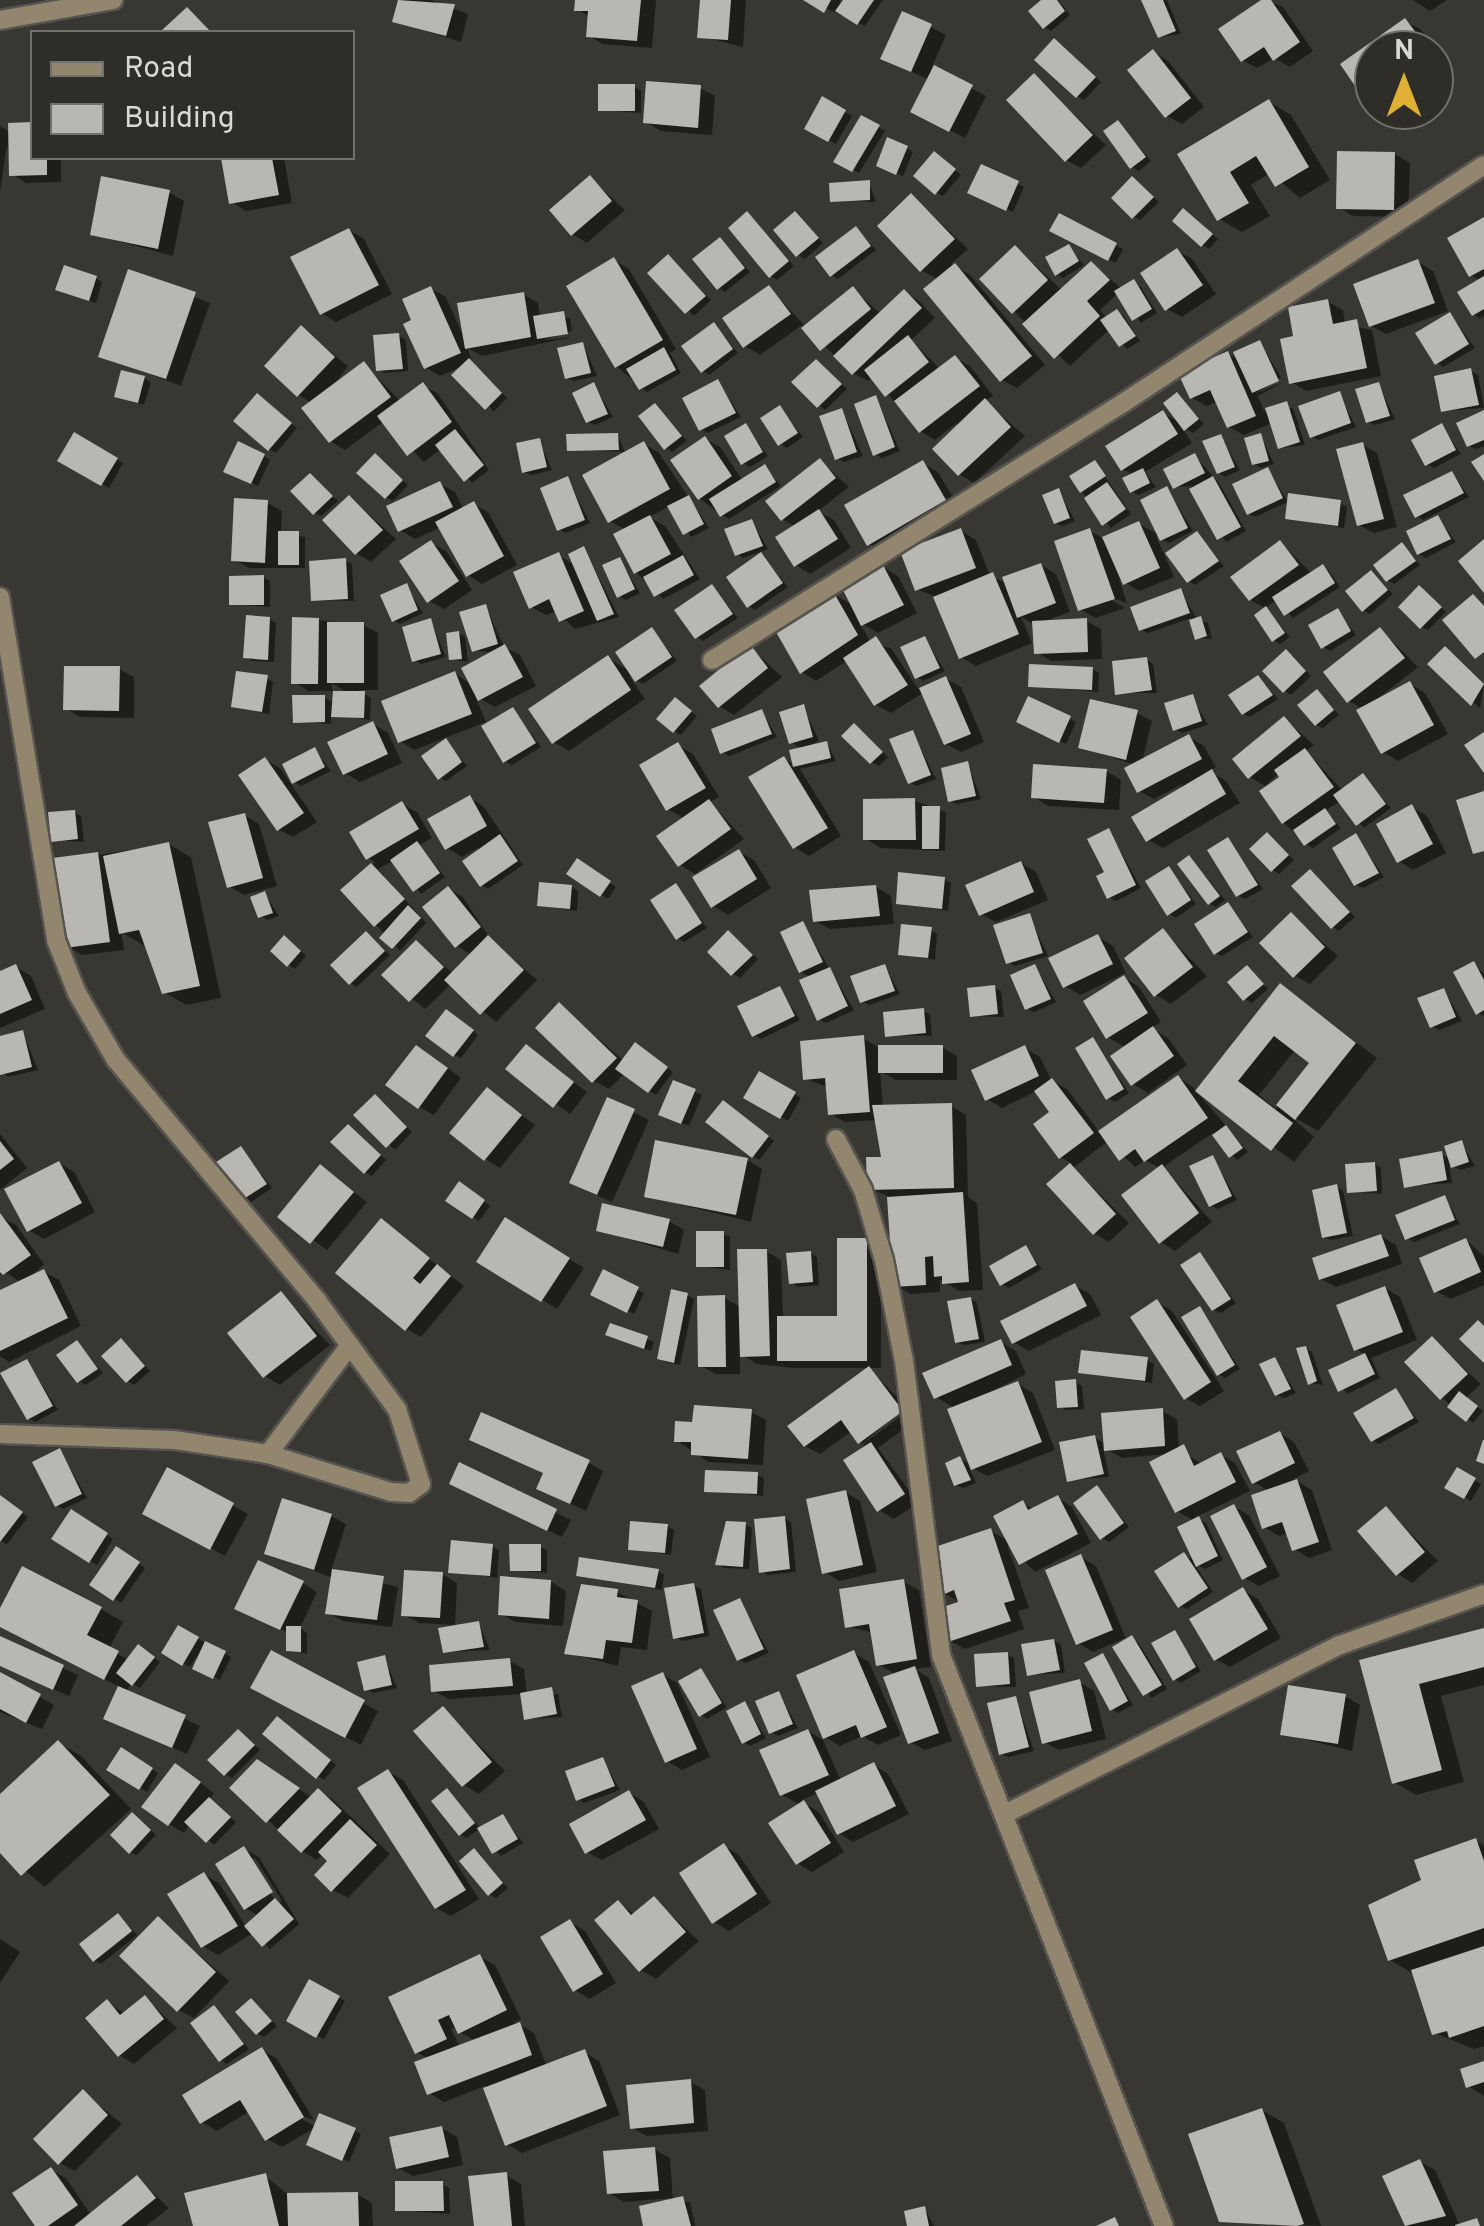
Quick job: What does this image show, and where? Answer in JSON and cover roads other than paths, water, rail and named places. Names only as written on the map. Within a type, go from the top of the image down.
[{"type":"street","points":[[0,20],[113,0]]},
{"type":"street","points":[[712,660],[1122,403],[1484,165]]},
{"type":"street","points":[[0,597],[56,940],[76,993],[116,1060],[350,1345],[397,1409],[421,1484],[409,1493],[391,1492],[268,1454],[174,1440],[0,1434]]},
{"type":"street","points":[[836,1139],[863,1190],[888,1276],[941,1656],[1164,2226]]},
{"type":"street","points":[[268,1454],[350,1345]]},
{"type":"street","points":[[1005,1814],[1340,1645],[1484,1594]]}]
